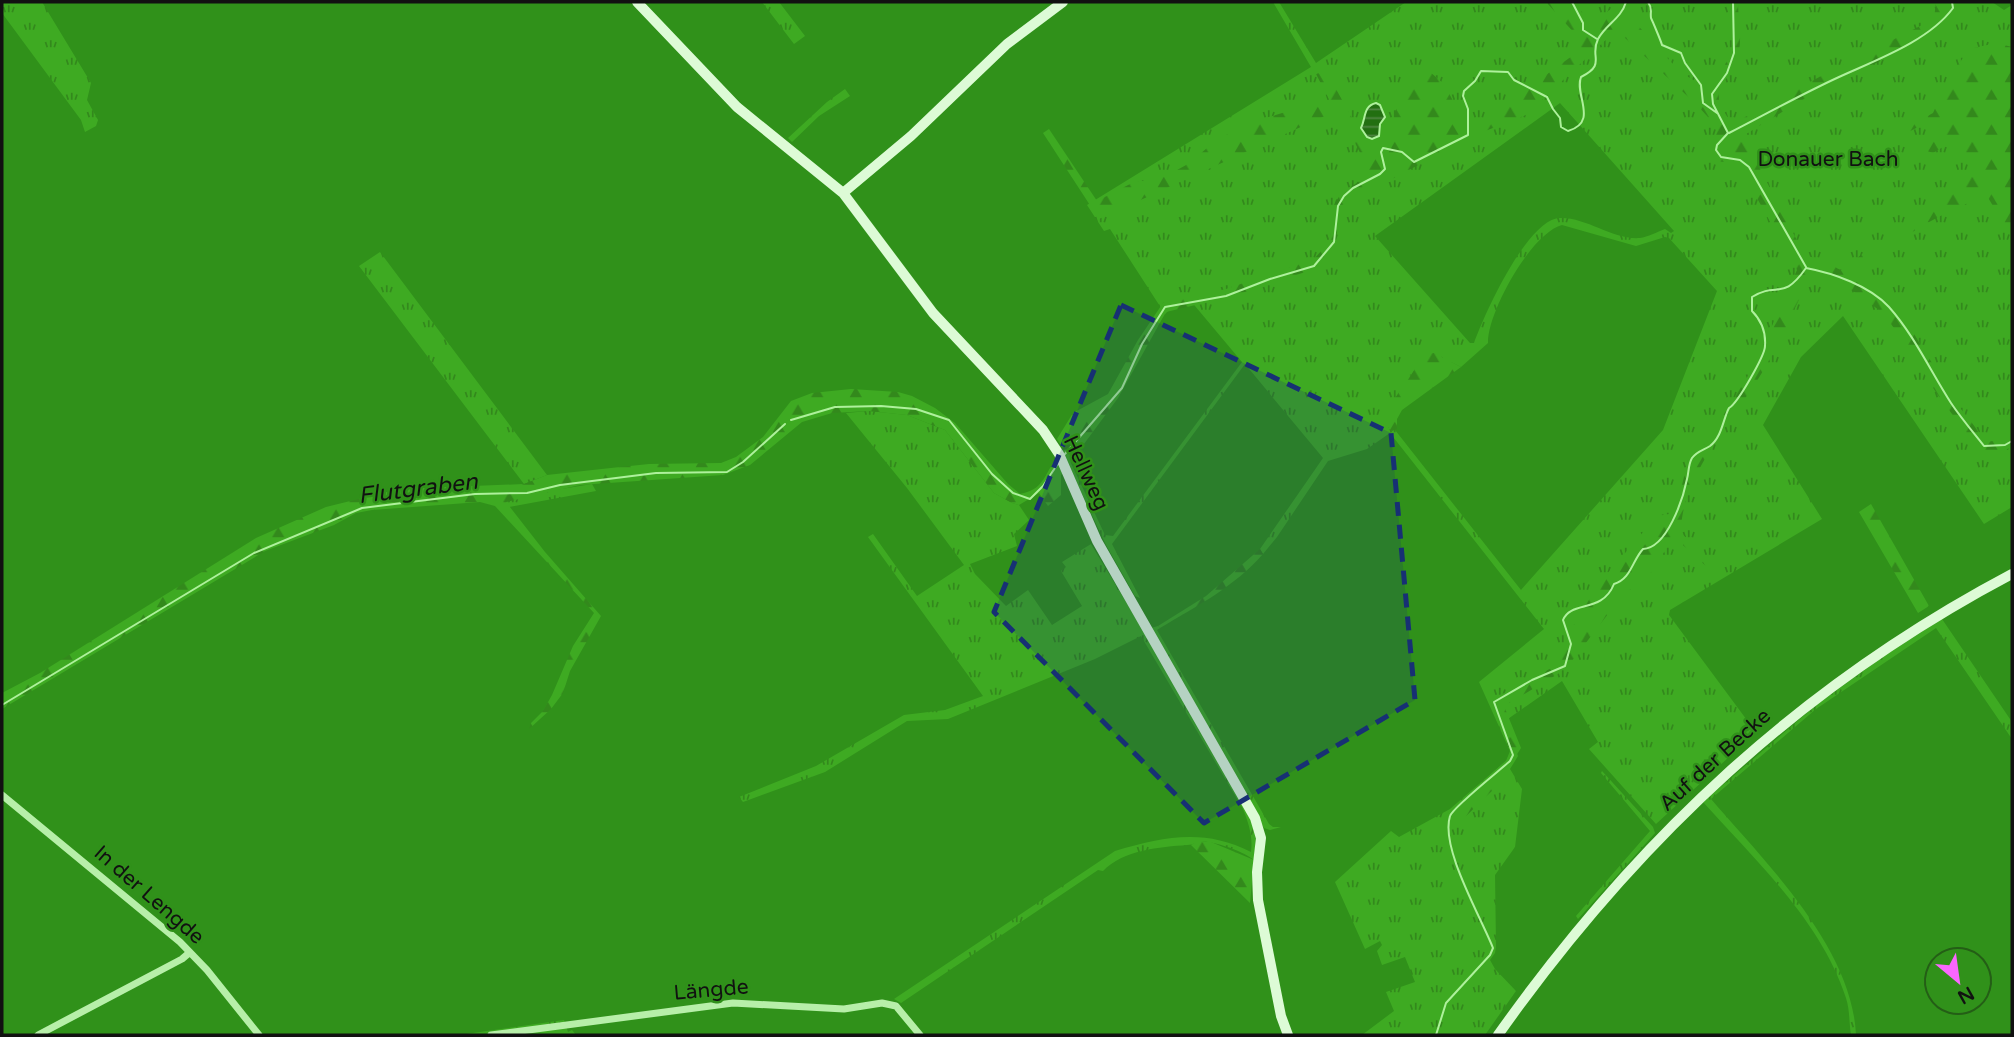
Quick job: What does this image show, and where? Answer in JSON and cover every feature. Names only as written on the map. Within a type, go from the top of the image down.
[{"type":"street","name":"Hellweg","points":[[637,2],[737,107],[843,192],[933,313],[1034,418],[1059,454],[1097,541],[1255,818],[1261,838],[1257,872],[1258,900],[1284,1034]]},
{"type":"street","points":[[843,192],[911,136],[1007,44],[1063,2]]},
{"type":"street","name":"Auf der Becke","points":[[1498,1035],[1602,900],[1653,844],[1724,774],[1814,700],[1873,657],[2012,574]]},
{"type":"street","name":"In der Lengde","points":[[2,795],[180,942],[207,970],[259,1035]]},
{"type":"street","points":[[38,1035],[189,953]]},
{"type":"street","name":"Längde","points":[[491,1035],[733,1003],[844,1009],[882,1003],[896,1006],[920,1035]]},
{"type":"highlighted area","points":[[1121,305],[1391,433],[1415,700],[1204,823],[994,612]]},
{"type":"green space","points":[[2,2],[42,2],[91,83],[87,100],[98,120],[96,126],[85,132],[81,120],[2,13]]},
{"type":"green space","points":[[762,2],[779,2],[805,36],[794,44]]},
{"type":"green space","name":"Donauer Bach","points":[[1273,2],[1279,2],[1316,63],[1406,2],[1992,2],[2004,10],[2012,5],[2012,507],[1984,524],[1843,316],[1801,357],[1763,425],[1822,519],[1670,610],[1669,615],[1755,731],[1754,734],[1656,824],[1589,749],[1598,742],[1562,681],[1505,721],[1518,756],[1510,769],[1522,789],[1515,847],[1495,875],[1496,946],[1490,960],[1516,991],[1485,1035],[1362,1035],[1394,1011],[1386,992],[1415,982],[1405,957],[1382,965],[1377,951],[1382,945],[1380,941],[1365,949],[1335,882],[1391,831],[1399,837],[1450,809],[1506,761],[1510,751],[1479,682],[1544,629],[1390,433],[1367,449],[1328,461],[1263,554],[1260,549],[1323,458],[1245,364],[1112,544],[1140,598],[1135,596],[1106,545],[1068,464],[1070,461],[1105,535],[1113,536],[1242,362],[1190,300],[1175,304],[1165,314],[1110,229],[1104,231],[1087,205],[1311,67]],"holes":[[[1560,103],[1674,231],[1671,233],[1665,229],[1643,237],[1630,238],[1571,219],[1561,218],[1548,222],[1535,233],[1509,270],[1474,343],[1470,343],[1375,236]],[[1562,225],[1636,246],[1669,238],[1717,291],[1663,430],[1521,590],[1395,430],[1398,401],[1451,362],[1461,367],[1488,343],[1495,313],[1513,276],[1537,243],[1550,231]]]},
{"type":"green space","points":[[1546,2],[1575,2],[1594,29],[1609,10],[1620,14],[1640,28],[1683,73],[1711,89],[1731,54],[1733,42],[1728,2],[1738,2],[1739,51],[1736,63],[1719,93],[1719,101],[1733,124],[1776,99],[1934,19],[1936,2],[1955,2],[1956,9],[1945,21],[1917,42],[1825,87],[1743,136],[1804,254],[1841,270],[1876,244],[1940,204],[1974,174],[1955,145],[1943,147],[1933,153],[1927,151],[1925,145],[1941,130],[1935,118],[1850,163],[1847,161],[1933,113],[1948,80],[1969,49],[1996,43],[2012,47],[2012,237],[1987,196],[1919,228],[1858,272],[1896,304],[1957,404],[1987,442],[2003,439],[2012,433],[2012,446],[1988,462],[1937,394],[1883,313],[1849,288],[1811,275],[1763,371],[1711,449],[1689,491],[1681,533],[1724,573],[1719,578],[1673,536],[1654,570],[1621,597],[1572,661],[1558,674],[1504,706],[1521,748],[1496,787],[1462,820],[1445,815],[1509,758],[1511,753],[1491,707],[1493,699],[1559,664],[1565,639],[1600,582],[1657,516],[1675,513],[1689,457],[1706,443],[1754,366],[1797,270],[1738,164],[1717,161],[1711,152],[1718,128],[1624,37],[1612,34],[1526,115],[1475,135],[1341,206],[1335,245],[1317,268],[1233,296],[1166,312],[1118,398],[1061,475],[1061,495],[1048,506],[1039,493],[1019,505],[994,493],[945,430],[907,415],[869,411],[832,413],[802,422],[750,465],[723,475],[580,485],[506,502],[601,616],[570,671],[563,693],[551,709],[529,729],[552,695],[573,646],[594,613],[495,506],[480,502],[356,513],[334,525],[265,551],[2,709],[2,693],[40,673],[256,538],[326,507],[399,489],[524,484],[547,475],[611,468],[649,464],[721,463],[736,457],[763,437],[791,401],[812,393],[851,389],[898,392],[912,396],[955,423],[1020,494],[1029,491],[1041,482],[1064,450],[1057,439],[1073,413],[1108,394],[1138,340],[1163,303],[1182,295],[1226,289],[1314,259],[1330,241],[1334,205],[1341,193],[1371,174],[1338,110],[1099,219],[1043,133],[1049,129],[1097,201],[1132,183],[1166,176],[1188,164],[1219,138],[1269,117],[1308,105],[1331,103],[1316,74],[1326,71],[1367,145],[1385,145],[1392,141],[1395,112],[1410,74],[1422,65],[1444,84],[1467,127],[1474,129],[1484,125],[1513,99],[1572,56],[1578,37]]},
{"type":"green space","points":[[845,89],[850,96],[819,116],[792,142],[788,138],[827,102]]},
{"type":"green space","points":[[380,252],[547,475],[524,484],[359,266]]},
{"type":"green space","points":[[1434,353],[1461,367],[1402,410],[1397,419],[1397,429],[1392,431],[1389,429],[1389,407],[1425,354]]},
{"type":"green space","points":[[869,411],[907,415],[945,430],[994,493],[1019,505],[1029,520],[1014,534],[1017,546],[970,564],[975,574],[1006,606],[1028,590],[1052,625],[1082,606],[1061,571],[1066,567],[1062,562],[1091,544],[1251,816],[1256,834],[1254,860],[1232,849],[1205,842],[1154,849],[1121,858],[1103,871],[1098,870],[901,1003],[894,999],[1115,851],[1167,839],[1200,837],[1233,844],[1251,852],[1251,841],[1243,809],[1141,636],[1095,659],[948,719],[907,721],[825,772],[743,802],[739,797],[816,766],[904,715],[945,710],[983,696],[868,537],[873,534],[917,596],[964,565],[907,488],[846,413]]},
{"type":"green space","points":[[592,484],[596,491],[509,507],[505,502],[543,492]]},
{"type":"green space","points":[[1871,504],[1929,606],[1918,613],[1859,512]]},
{"type":"green space","points":[[1260,549],[1263,554],[1227,586],[1160,628],[1158,626],[1206,596]]},
{"type":"green space","points":[[1942,619],[2012,722],[2012,739],[1936,628],[1816,709],[1711,799],[1780,879],[1823,939],[1851,1002],[1856,1035],[1851,1035],[1846,998],[1821,943],[1785,893],[1703,802],[1815,706],[1884,656]]},
{"type":"green space","points":[[1151,628],[1160,628],[1157,630],[1269,824],[1281,827],[1270,830],[1264,828]]},
{"type":"green space","points":[[1602,771],[1653,827],[1655,833],[1578,919],[1576,916],[1650,831]]},
{"type":"green space","points":[[1198,841],[1211,842],[1254,860],[1250,903],[1191,845]]},
{"type":"green space","points":[[564,1020],[568,1032],[572,1030],[576,1035],[459,1035]]},
{"type":"shaded area","points":[[1376,103],[1380,105],[1385,117],[1380,124],[1379,136],[1372,139],[1367,137],[1361,128],[1367,110]]},
{"type":"waterway","points":[[1572,2],[1583,23],[1583,30],[1597,39]]},
{"type":"waterway","points":[[1064,455],[1122,388],[1142,344],[1165,307],[1226,296],[1314,266],[1334,242],[1338,206],[1344,196],[1385,169],[1381,152],[1383,148],[1402,152],[1414,162],[1468,135],[1468,109],[1464,91],[1481,71],[1508,72],[1514,80],[1547,97],[1560,118],[1561,127],[1568,131],[1577,127],[1584,115],[1580,92],[1581,77],[1593,68],[1598,39],[1621,13],[1626,2]]},
{"type":"waterway","points":[[1648,2],[1651,18],[1662,45],[1681,53],[1701,85],[1703,103],[1717,113]]},
{"type":"waterway","points":[[1733,2],[1734,53],[1727,73],[1712,94],[1713,104],[1728,133],[1716,150],[1721,157],[1740,160],[1749,167],[1806,267]]},
{"type":"waterway","points":[[1729,133],[1916,40],[1943,20],[1953,8],[1952,2]]},
{"type":"waterway","name":"Donauer Bach","points":[[1436,1035],[1446,1003],[1490,955],[1493,948],[1456,864],[1448,830],[1453,812],[1510,761],[1513,755],[1494,702],[1532,680],[1565,666],[1571,644],[1563,620],[1567,614],[1602,599],[1614,584],[1628,574],[1643,549],[1652,547],[1666,532],[1682,498],[1692,458],[1717,438],[1729,408],[1744,389],[1764,351],[1764,331],[1752,311],[1752,297],[1791,285],[1806,268],[1828,273],[1862,287],[1881,300],[1898,318],[1951,403],[1984,446],[2005,445],[2012,441]]},
{"type":"waterway","name":"Flutgraben","points":[[791,420],[835,407],[881,406],[916,409],[949,420],[992,474],[1013,493],[1030,499],[1043,486],[1059,462]]},
{"type":"waterway","name":"Flutgraben","points":[[2,705],[254,553],[362,508],[475,494],[527,493],[560,485],[656,473],[727,472],[743,462],[785,424]]}]
